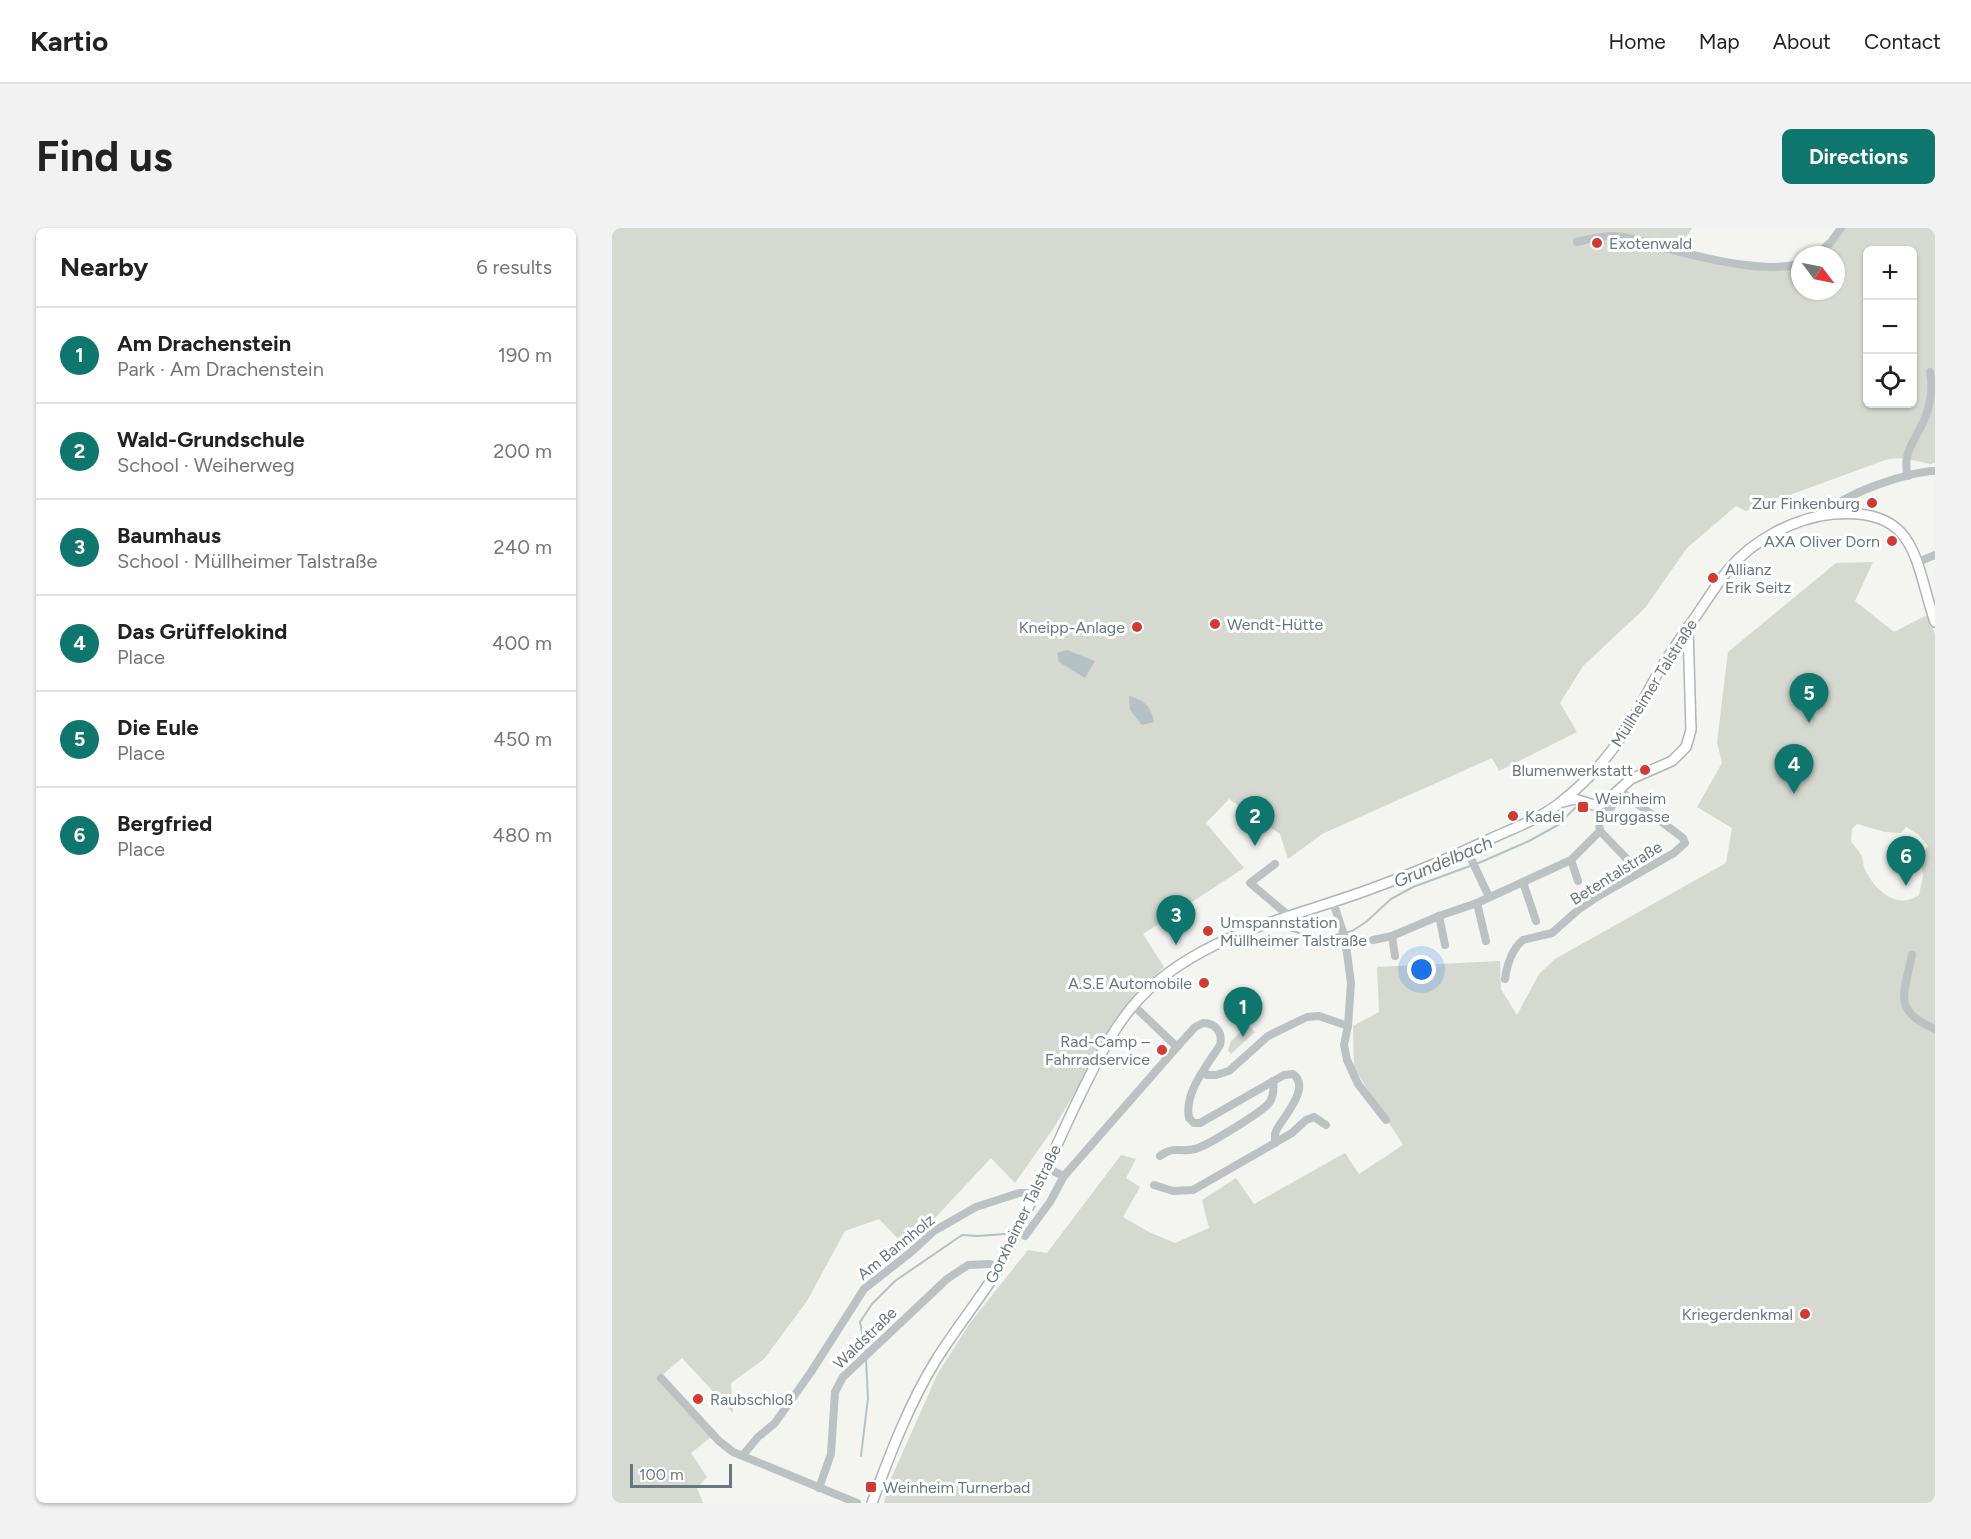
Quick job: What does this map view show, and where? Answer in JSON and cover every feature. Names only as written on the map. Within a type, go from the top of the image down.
[{"type":"main road","name":"Müllheimer Talstraße","points":[[1147,992],[1182,963],[1213,945],[1289,916],[1370,890],[1467,850],[1521,825],[1561,802],[1587,778],[1619,741],[1670,654],[1729,568],[1762,540],[1783,528],[1827,515],[1863,514],[1885,521],[1905,536],[1918,562],[1934,616]]},
{"type":"main road","points":[[1561,802],[1570,799],[1597,805],[1637,776],[1672,761],[1686,747],[1691,730],[1688,627]]},
{"type":"main road","points":[[1670,654],[1689,657]]},
{"type":"main road","points":[[1577,787],[1580,800]]},
{"type":"main road","name":"Gorxheimer Talstraße","points":[[872,1503],[888,1459],[924,1381],[937,1358],[984,1293],[999,1268],[1093,1068],[1117,1027],[1133,1005],[1147,992]]},
{"type":"street","points":[[1826,246],[1841,228]]},
{"type":"street","points":[[1577,242],[1612,236],[1753,266],[1791,265]]},
{"type":"street","points":[[1908,476],[1906,470],[1908,449],[1922,426],[1931,400],[1930,372]]},
{"type":"street","points":[[1827,515],[1831,508],[1844,499],[1920,471],[1934,471]]},
{"type":"street","points":[[1918,562],[1935,555]]},
{"type":"street","name":"Betentalstraße","points":[[1505,979],[1509,961],[1519,943],[1552,933],[1597,897],[1674,853],[1685,843],[1683,838],[1619,790]]},
{"type":"street","points":[[1608,799],[1612,806],[1599,823],[1600,831],[1628,860]]},
{"type":"street","points":[[1373,940],[1392,936],[1477,903],[1571,860],[1600,831]]},
{"type":"street","points":[[1467,850],[1489,897]]},
{"type":"street","points":[[1571,860],[1578,880]]},
{"type":"street","points":[[1275,864],[1250,882],[1289,916]]},
{"type":"street","points":[[1523,882],[1536,921]]},
{"type":"street","points":[[1333,902],[1345,938],[1351,983],[1348,1026],[1344,1045],[1347,1060],[1358,1084],[1386,1120]]},
{"type":"street","points":[[1477,903],[1486,941]]},
{"type":"street","points":[[1439,916],[1445,945]]},
{"type":"street","points":[[1392,936],[1395,956]]},
{"type":"street","points":[[1912,955],[1905,1005],[1911,1016],[1920,1023],[1935,1029]]},
{"type":"street","points":[[1133,1005],[1177,1047]]},
{"type":"street","points":[[1204,1071],[1207,1075],[1212,1076],[1229,1071],[1268,1036],[1307,1017],[1319,1016],[1348,1026]]},
{"type":"street","points":[[1025,1236],[1050,1202],[1064,1176],[1199,1024],[1211,1024],[1219,1031],[1221,1040],[1193,1088],[1189,1103],[1189,1118],[1197,1123],[1284,1075],[1293,1074],[1299,1080],[1300,1089],[1276,1129],[1275,1143]]},
{"type":"street","points":[[1160,1156],[1173,1149],[1188,1151],[1203,1146],[1263,1109],[1272,1099],[1273,1081]]},
{"type":"street","points":[[1154,1185],[1173,1191],[1193,1190],[1292,1133],[1306,1120],[1314,1117],[1326,1125]]},
{"type":"street","points":[[1046,1168],[1064,1176]]},
{"type":"street","name":"Am Bannholz","points":[[743,1455],[782,1414],[864,1289],[934,1232],[976,1207],[1019,1193],[1035,1193]]},
{"type":"street","name":"Waldstraße","points":[[819,1488],[831,1454],[835,1392],[843,1377],[947,1279],[968,1265],[990,1264],[999,1268]]},
{"type":"street","points":[[661,1378],[718,1441],[733,1452],[819,1488],[840,1500],[857,1503]]},
{"type":"shaded area","points":[[612,228],[1692,228],[1688,235],[1667,253],[1732,265],[1791,267],[1791,300],[1845,300],[1845,246],[1831,246],[1845,228],[1935,228],[1935,463],[1903,458],[1888,459],[1746,511],[1736,506],[1687,548],[1645,608],[1583,666],[1560,703],[1577,732],[1499,771],[1492,758],[1322,834],[1288,859],[1280,834],[1229,799],[1206,823],[1244,868],[1143,934],[1164,967],[1130,1002],[1053,1129],[1015,1183],[991,1158],[907,1248],[879,1219],[845,1231],[807,1301],[764,1359],[731,1383],[733,1413],[682,1358],[659,1378],[711,1437],[691,1453],[707,1477],[697,1488],[703,1503],[612,1503]]},
{"type":"shaded area","points":[[1873,562],[1855,601],[1894,632],[1927,615],[1935,634],[1935,1503],[884,1503],[889,1483],[938,1373],[970,1323],[1028,1250],[1047,1253],[1121,1155],[1136,1159],[1126,1178],[1140,1187],[1123,1217],[1175,1243],[1209,1228],[1202,1200],[1236,1178],[1254,1204],[1345,1153],[1359,1174],[1403,1145],[1354,1068],[1353,1026],[1379,1012],[1377,967],[1500,961],[1501,989],[1517,1015],[1539,974],[1555,959],[1726,863],[1732,828],[1697,807],[1722,763],[1717,742],[1728,652],[1836,563]],"holes":[[[1857,824],[1885,832],[1901,833],[1906,827],[1919,835],[1928,846],[1920,857],[1923,876],[1919,895],[1910,899],[1894,899],[1879,890],[1868,875],[1861,855],[1851,841],[1852,829]]]},
{"type":"shaded area","points":[[1067,650],[1095,661],[1085,678],[1059,662],[1057,653]]},
{"type":"shaded area","points":[[1129,696],[1146,705],[1154,722],[1142,725],[1130,710]]},
{"type":"shaded area","points":[[1248,1025],[1255,1032],[1231,1054],[1228,1050],[1231,1041]]},
{"type":"waterway","name":"Grundelbach","points":[[1286,929],[1309,936],[1327,937],[1352,931],[1366,922],[1391,899],[1413,887],[1481,862],[1529,841],[1558,825],[1575,808]]},
{"type":"waterway","name":"Grundelbach","points":[[866,1353],[860,1322],[872,1304],[895,1281],[962,1235],[1005,1234]]},
{"type":"waterway","name":"Grundelbach","points":[[861,1456],[868,1398],[866,1359]]},
{"type":"place","name":"Exotenwald","points":[[1597,243]]},
{"type":"place","name":"Zur Finkenburg","points":[[1872,503]]},
{"type":"place","name":"AXA Oliver Dorn","points":[[1892,541]]},
{"type":"place","name":"Allianz Erik Seitz","points":[[1713,578]]},
{"type":"place","name":"Wendt-Hütte","points":[[1215,624]]},
{"type":"place","name":"Kneipp-Anlage","points":[[1137,627]]},
{"type":"place","name":"Die Eule","points":[[1809,723]]},
{"type":"place","name":"Blumenwerkstatt","points":[[1645,770]]},
{"type":"place","name":"Das Grüffelokind","points":[[1794,794]]},
{"type":"place","name":"Weinheim Burggasse","points":[[1583,807]]},
{"type":"place","name":"Kadel","points":[[1513,816]]},
{"type":"place","name":"Wald-Grundschule","points":[[1255,846]]},
{"type":"place","name":"Bergfried","points":[[1906,886]]},
{"type":"place","name":"Umspannstation Müllheimer Talstraße","points":[[1208,931]]},
{"type":"place","name":"Baumhaus","points":[[1176,945]]},
{"type":"place","name":"A.S.E Automobile","points":[[1204,983]]},
{"type":"place","name":"Am Drachenstein","points":[[1243,1037]]},
{"type":"place","name":"Rad-Camp – Fahrradservice","points":[[1162,1050]]},
{"type":"place","name":"Kriegerdenkmal","points":[[1805,1314]]},
{"type":"place","name":"Raubschloß","points":[[698,1399]]},
{"type":"place","name":"Weinheim Turnerbad","points":[[871,1487]]}]
